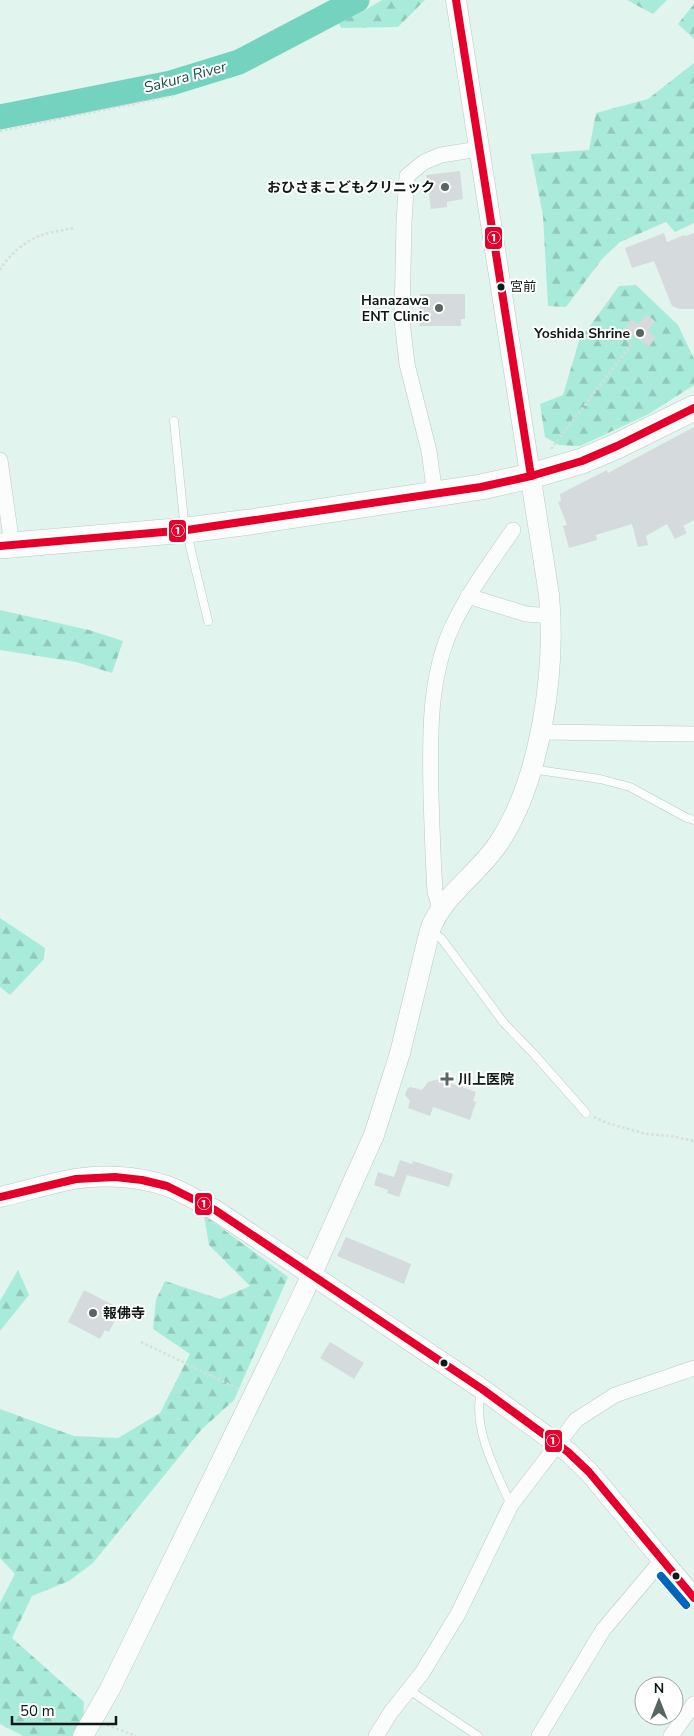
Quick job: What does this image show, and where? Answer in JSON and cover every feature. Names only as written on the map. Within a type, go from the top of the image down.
[{"type":"main road","points":[[6,545],[186,530],[298,516],[434,495],[531,476],[600,454],[694,408]]},
{"type":"street","points":[[83,1736],[94,1718],[253,1396],[311,1275],[374,1135],[400,1053],[430,930],[440,908],[479,868],[498,844],[510,823],[525,788],[540,732],[548,685],[551,616],[548,585],[456,0]]},
{"type":"street","points":[[434,495],[429,451],[407,364],[402,320],[407,176],[424,162],[441,155],[479,149]]},
{"type":"street","points":[[0,460],[6,545]]},
{"type":"street","points":[[440,908],[434,892],[430,741],[432,704],[451,628],[468,596],[513,530]]},
{"type":"street","points":[[468,596],[526,614],[551,616]]},
{"type":"street","points":[[540,732],[694,734]]},
{"type":"street","points":[[0,1197],[64,1181],[89,1177],[114,1177],[165,1185],[215,1210],[482,1389],[558,1444],[589,1472],[694,1598]]},
{"type":"street","points":[[376,1736],[391,1712],[422,1673],[458,1614],[511,1505],[576,1420],[615,1395],[694,1368]]},
{"type":"street","points":[[538,1736],[603,1630],[662,1560]]},
{"type":"street","points":[[671,1736],[694,1704]]},
{"type":"lane","points":[[174,421],[186,530],[208,621]]},
{"type":"lane","points":[[530,768],[600,779],[630,787],[694,820]]},
{"type":"lane","points":[[430,930],[441,938],[504,1023],[533,1052],[586,1113]]},
{"type":"lane","points":[[482,1389],[479,1401],[481,1432],[511,1505]]},
{"type":"lane","points":[[409,1690],[478,1736]]},
{"type":"path","points":[[0,131],[173,96]]},
{"type":"path","points":[[0,270],[5,262],[20,248],[39,236],[75,228]]},
{"type":"path","points":[[551,449],[632,345]]},
{"type":"path","points":[[586,1113],[607,1123],[647,1134],[671,1136],[694,1141]]},
{"type":"path","points":[[141,1342],[253,1396]]},
{"type":"path","points":[[94,1718],[136,1736]]},
{"type":"green space","points":[[382,0],[425,0],[398,27],[341,28],[339,23]]},
{"type":"green space","points":[[627,0],[667,0],[653,14]]},
{"type":"green space","points":[[694,4],[694,39],[678,24]]},
{"type":"green space","points":[[694,63],[694,223],[675,232],[666,222],[620,242],[602,259],[566,307],[548,306],[543,216],[531,154],[589,150],[596,113],[648,99]]},
{"type":"green space","points":[[636,285],[678,325],[694,359],[694,385],[647,415],[580,446],[559,445],[545,437],[540,404],[563,395],[579,341],[619,286]]},
{"type":"green space","points":[[0,610],[89,630],[123,641],[112,673],[76,662],[0,650]]},
{"type":"green space","points":[[0,918],[45,948],[44,959],[10,995],[0,987]]},
{"type":"green space","points":[[204,1215],[288,1277],[234,1400],[201,1430],[93,1563],[69,1581],[32,1596],[12,1638],[84,1702],[83,1722],[72,1736],[23,1736],[0,1724],[0,1603],[15,1574],[0,1558],[0,1409],[74,1436],[118,1438],[160,1413],[190,1354],[153,1329],[156,1300],[165,1281],[220,1299],[250,1286],[209,1245]]},
{"type":"green space","points":[[18,1270],[29,1295],[0,1331],[0,1301]]},
{"type":"building","name":"おひさまこどもクリニック","points":[[460,171],[463,199],[447,202],[447,207],[431,209],[426,175]]},
{"type":"building","points":[[664,233],[667,242],[694,233],[694,309],[680,309],[672,306],[654,261],[632,268],[625,248]]},
{"type":"building","name":"Hanazawa ENT Clinic","points":[[420,294],[465,294],[465,319],[461,319],[461,326],[420,326]]},
{"type":"building","name":"Yoshida Shrine","points":[[646,314],[655,321],[648,331],[656,337],[649,347],[624,329],[632,319],[638,324]]},
{"type":"building","points":[[694,427],[694,520],[683,526],[687,533],[675,539],[667,524],[646,536],[648,545],[638,547],[632,524],[596,535],[597,540],[569,548],[563,526],[567,525],[558,502],[561,501],[560,494],[607,470],[608,473]]},
{"type":"building","points":[[439,1079],[476,1092],[473,1101],[476,1102],[470,1120],[433,1107],[430,1116],[408,1108],[410,1101],[405,1095],[407,1089],[410,1087],[422,1090],[428,1082]]},
{"type":"building","points":[[400,1160],[412,1164],[413,1161],[453,1174],[449,1187],[407,1175],[399,1197],[387,1193],[388,1190],[374,1185],[378,1172],[394,1177]]},
{"type":"building","points":[[346,1237],[411,1264],[404,1284],[337,1256]]},
{"type":"building","name":"報佛寺","points":[[84,1290],[117,1307],[111,1318],[115,1320],[109,1332],[105,1330],[100,1339],[68,1322]]},
{"type":"building","points":[[330,1342],[364,1363],[354,1379],[320,1358]]},
{"type":"waterway","name":"Sakura River","points":[[0,117],[171,83],[239,62],[357,0]]},
{"type":"transit line","name":"①","points":[[456,0],[531,476]]},
{"type":"transit line","name":"①","points":[[0,546],[187,530],[481,487],[531,476],[582,461],[694,408]]},
{"type":"transit line","name":"①","points":[[0,1197],[76,1179],[115,1177],[142,1180],[167,1186],[215,1210],[482,1389],[568,1452],[589,1472],[694,1598]]},
{"type":"transit line","points":[[661,1576],[686,1605]]},
{"type":"place","name":"おひさまこどもクリニック","points":[[445,187]]},
{"type":"place","name":"宮前","points":[[501,287]]},
{"type":"place","name":"Hanazawa ENT Clinic","points":[[439,308]]},
{"type":"place","name":"Yoshida Shrine","points":[[640,333]]},
{"type":"place","name":"川上医院","points":[[447,1079]]},
{"type":"place","name":"報佛寺","points":[[93,1313]]}]
